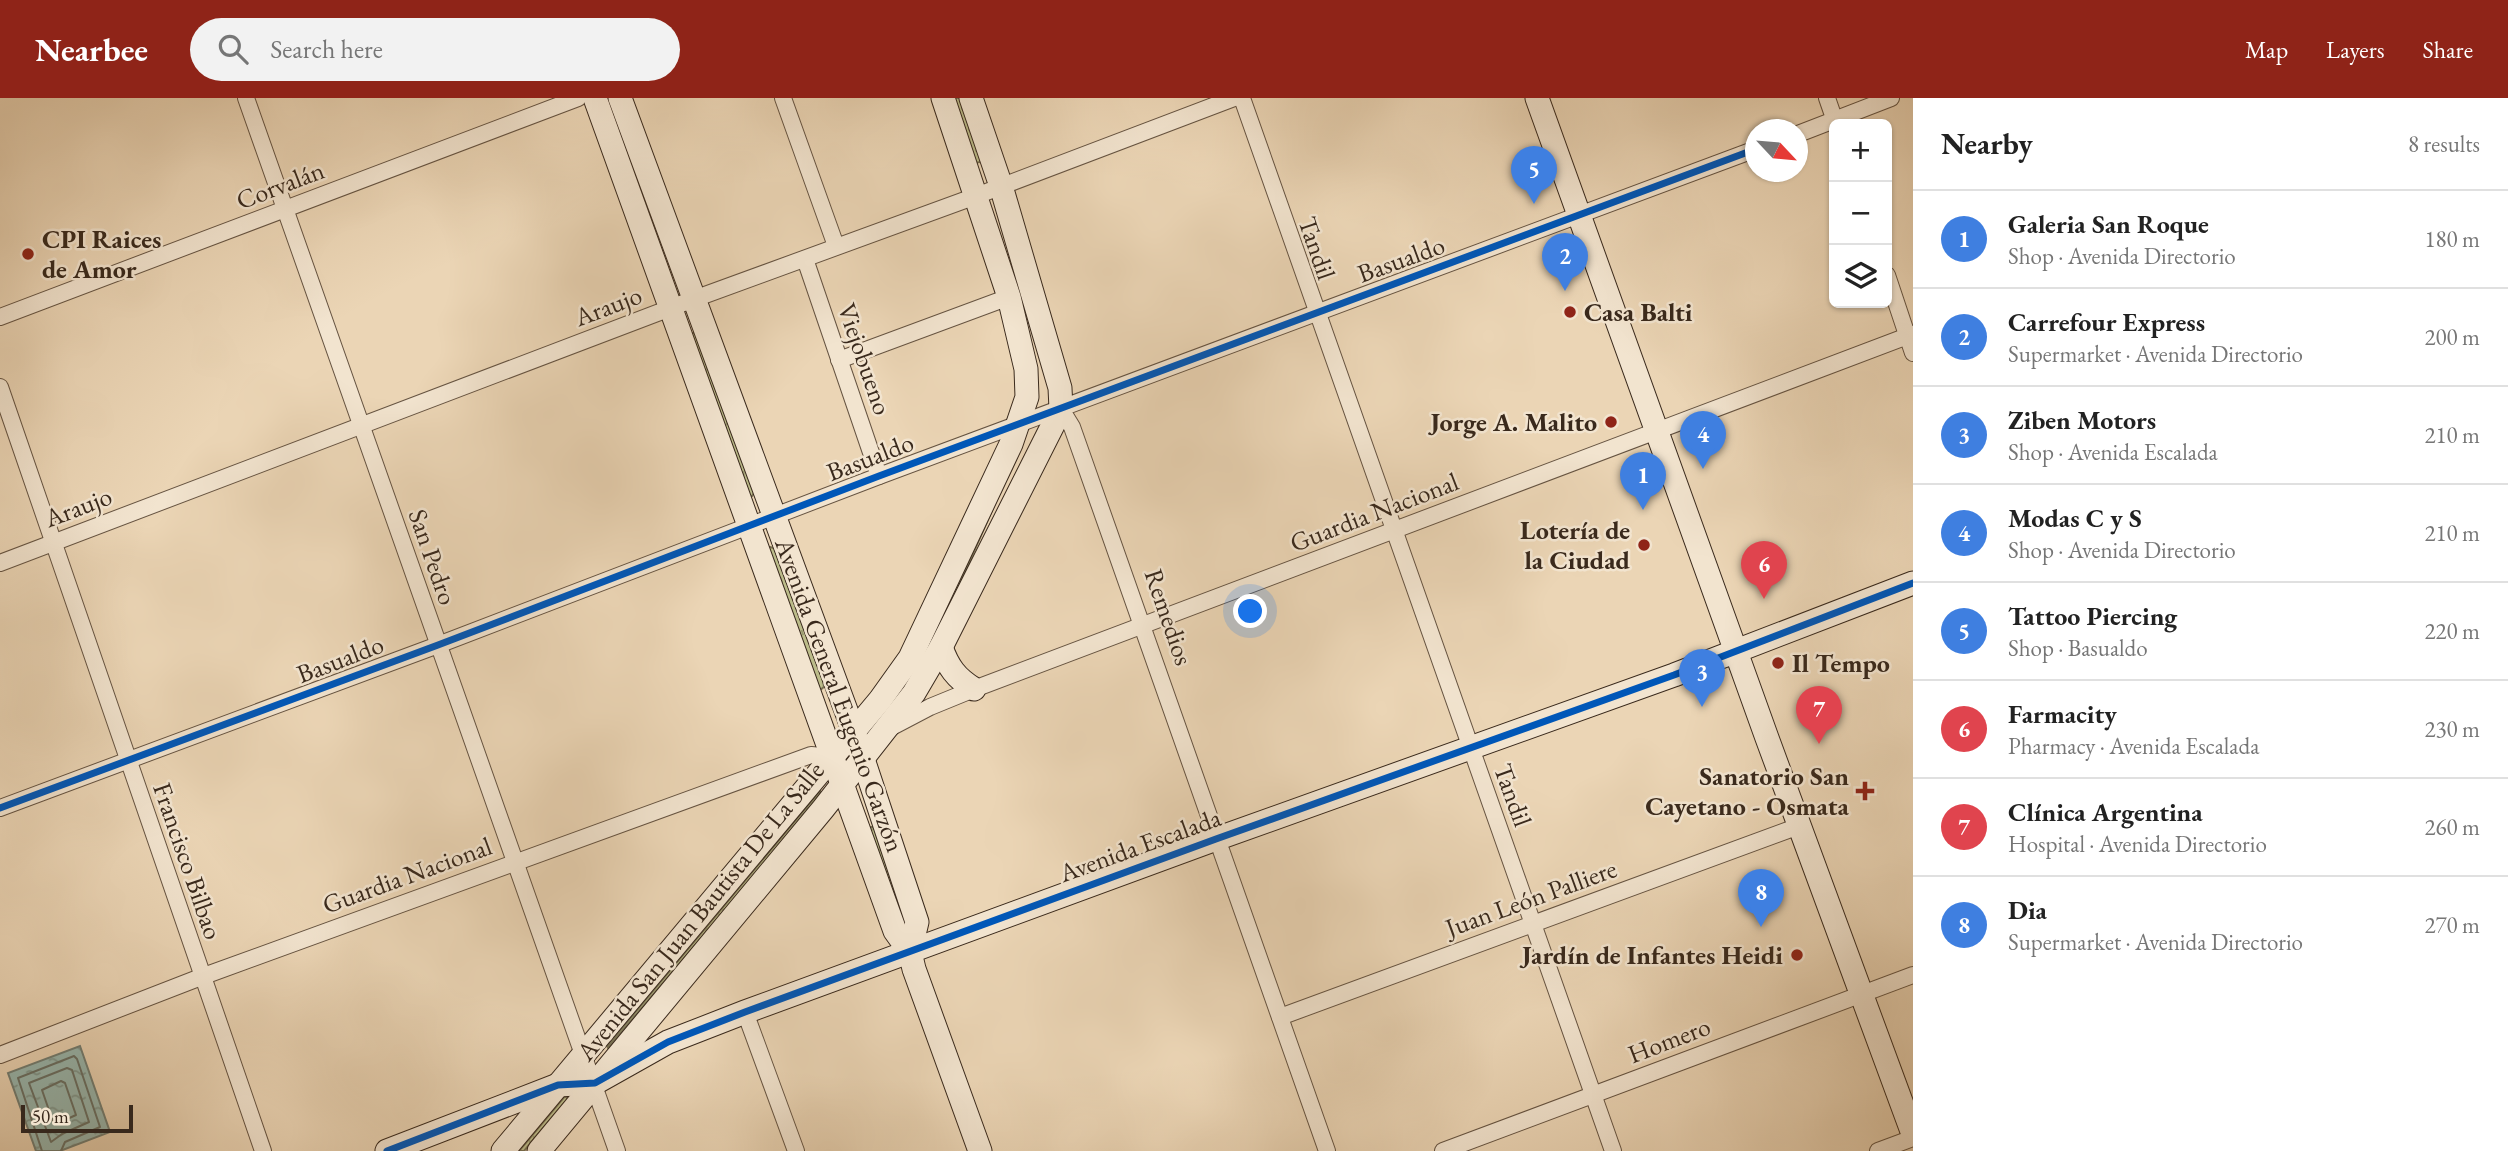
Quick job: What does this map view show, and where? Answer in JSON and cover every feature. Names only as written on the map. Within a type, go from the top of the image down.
[{"type":"street","name":"San Pedro","points":[[246,98],[617,1151]]},
{"type":"street","name":"Corvalán","points":[[0,317],[578,98]]},
{"type":"street","name":"Avenida General Eugenio Garzón","points":[[595,98],[895,931],[910,952],[980,1151]]},
{"type":"street","name":"Avenida General Eugenio Garzón","points":[[620,98],[854,732],[917,922],[910,952]]},
{"type":"street","points":[[783,98],[836,246]]},
{"type":"street","points":[[943,98],[1009,297],[1026,369],[1027,397],[1018,425]]},
{"type":"street","name":"Remedios","points":[[971,98],[1001,186],[1060,388],[1061,410],[1072,428],[1327,1151]]},
{"type":"street","name":"Araujo","points":[[0,563],[694,299],[1234,98]]},
{"type":"street","name":"Tandil","points":[[1242,98],[1613,1151]]},
{"type":"street","points":[[1537,98],[1913,1136],[1878,1151]]},
{"type":"street","points":[[1826,98],[1834,119]]},
{"type":"street","points":[[1842,119],[1891,98]]},
{"type":"street","points":[[1808,131],[1829,124]]},
{"type":"street","name":"Basualdo","points":[[0,808],[438,645],[879,475],[1061,410],[1745,153]]},
{"type":"street","name":"Viejobueno","points":[[804,259],[879,475]]},
{"type":"street","points":[[1892,288],[1910,335],[1913,353]]},
{"type":"street","points":[[839,360],[1009,297]]},
{"type":"street","name":"Guardia Nacional","points":[[854,732],[883,731],[974,689],[1910,335]]},
{"type":"street","name":"Francisco Bilbao","points":[[0,387],[263,1151]]},
{"type":"street","name":"Avenida San Juan Bautista De La Salle","points":[[540,1151],[861,759],[926,675],[1061,410]]},
{"type":"street","name":"Avenida San Juan Bautista De La Salle","points":[[502,1151],[880,700],[910,657],[1018,425]]},
{"type":"street","name":"Avenida Escalada","points":[[387,1151],[558,1085],[595,1083],[668,1042],[745,1012],[1736,651],[1913,583]]},
{"type":"street","points":[[941,648],[957,678],[974,689]]},
{"type":"street","name":"Guardia Nacional","points":[[0,1055],[201,977],[811,755],[833,757]]},
{"type":"street","name":"Juan León Palliere","points":[[1280,1017],[1799,826]]},
{"type":"street","name":"Homero","points":[[1443,1151],[1913,975]]},
{"type":"street","points":[[745,1012],[796,1151]]},
{"type":"street","points":[[473,1118],[491,1123],[498,1130],[502,1151]]},
{"type":"green space","points":[[950,98],[964,98],[981,162],[974,163]]},
{"type":"green space","points":[[696,333],[756,490],[752,496],[747,496],[689,335]]},
{"type":"green space","points":[[1005,470],[1009,472],[921,672],[916,672]]},
{"type":"green space","points":[[770,547],[777,549],[825,686],[819,691],[766,550]]},
{"type":"green space","points":[[820,791],[821,796],[608,1048],[607,1046]]},
{"type":"green space","points":[[875,827],[907,923],[904,924],[868,830]]},
{"type":"green space","points":[[565,1096],[568,1099],[524,1151],[519,1151]]},
{"type":"water","points":[[80,1046],[110,1132],[60,1151],[36,1151],[8,1073]]},
{"type":"cycle path","points":[[0,808],[1745,153]]},
{"type":"cycle path","points":[[387,1151],[558,1085],[595,1083],[668,1042],[745,1012],[1674,675],[1913,583]]},
{"type":"place","name":"Tattoo Piercing","points":[[1534,204]]},
{"type":"place","name":"CPI Raices de Amor","points":[[28,254]]},
{"type":"place","name":"Carrefour Express","points":[[1565,291]]},
{"type":"place","name":"Casa Balti","points":[[1570,312]]},
{"type":"place","name":"Jorge A. Malito","points":[[1611,422]]},
{"type":"place","name":"Modas C y S","points":[[1703,469]]},
{"type":"place","name":"Galeria San Roque","points":[[1643,510]]},
{"type":"place","name":"Lotería de la Ciudad","points":[[1644,545]]},
{"type":"place","name":"Farmacity","points":[[1764,599]]},
{"type":"place","name":"Il Tempo","points":[[1778,663]]},
{"type":"place","name":"Ziben Motors","points":[[1702,707]]},
{"type":"place","name":"Clínica Argentina","points":[[1819,744]]},
{"type":"place","name":"Sanatorio San Cayetano - Osmata","points":[[1865,791]]},
{"type":"place","name":"Dia","points":[[1761,927]]},
{"type":"place","name":"Jardín de Infantes Heidi","points":[[1797,955]]}]
